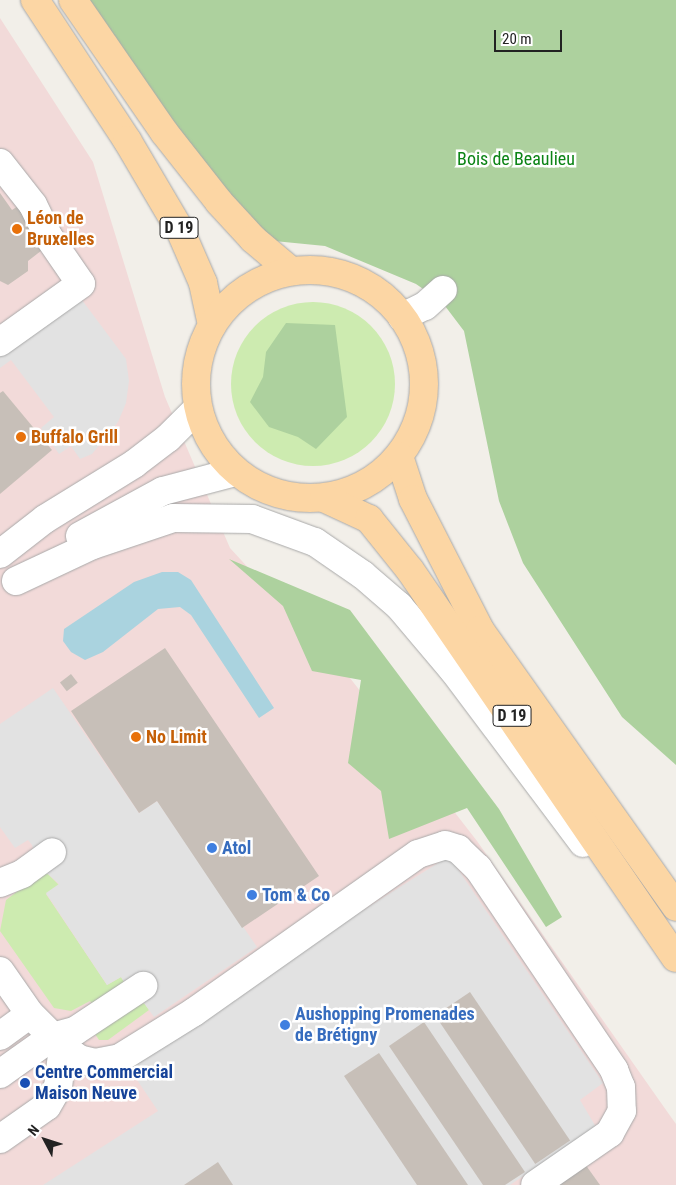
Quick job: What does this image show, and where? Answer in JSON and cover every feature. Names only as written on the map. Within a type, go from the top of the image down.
[{"type":"main road","name":"D 19","points":[[35,0],[127,140],[180,230],[203,283],[212,325]]},
{"type":"main road","name":"D 19","points":[[73,0],[164,132],[219,202],[252,239],[291,271]]},
{"type":"main road","points":[[316,270],[341,274],[365,284],[385,298],[402,317],[417,343],[424,372],[423,402],[414,431],[399,456],[378,477],[353,491],[324,498],[285,496],[262,489],[235,472],[211,443],[198,408],[197,365],[212,325],[246,290],[267,278],[291,271],[316,270]]},
{"type":"main road","name":"D 19","points":[[399,456],[413,500],[480,630],[676,907]]},
{"type":"main road","name":"D 19","points":[[324,498],[370,520],[410,570],[676,958]]},
{"type":"street","points":[[0,163],[32,205],[80,284],[0,342]]},
{"type":"street","points":[[402,317],[425,306],[443,290]]},
{"type":"street","points":[[0,554],[45,519],[134,464],[168,438],[198,408]]},
{"type":"street","points":[[8,588],[77,537],[163,491],[235,472]]},
{"type":"street","points":[[8,588],[93,545],[173,518],[252,520],[314,542],[363,575],[399,606],[454,671],[676,969]]},
{"type":"street","points":[[0,971],[30,1014],[58,1042],[79,1059],[95,1063],[120,1058],[194,1012],[418,854],[445,845],[469,856],[478,868],[614,1070],[621,1088],[622,1111],[610,1132],[535,1185]]},
{"type":"street","points":[[0,883],[22,874],[52,852]]},
{"type":"street","points":[[0,1074],[58,1042],[143,986]]},
{"type":"street","points":[[0,1036],[30,1014]]},
{"type":"street","points":[[0,1139],[47,1106],[58,1087],[58,1042]]},
{"type":"shaded area","name":"Aushopping Promenades de Brétigny","points":[[0,18],[93,162],[165,397],[230,548],[350,678],[477,841],[676,1124],[676,1185],[0,1185]]},
{"type":"shaded area","points":[[79,296],[126,359],[129,381],[126,403],[118,422],[92,454],[80,459],[71,446],[59,454],[41,428],[54,417],[11,360],[0,368],[0,342]]},
{"type":"shaded area","points":[[53,688],[139,813],[157,801],[257,947],[154,1017],[144,1003],[138,1004],[121,977],[107,985],[46,893],[59,884],[48,874],[40,874],[32,845],[28,840],[15,848],[0,827],[0,724]]},
{"type":"shaded area","points":[[449,856],[603,1083],[580,1100],[596,1127],[510,1185],[43,1185],[158,1111],[129,1068],[335,928]]},
{"type":"green space","name":"Bois de Beaulieu","points":[[73,0],[676,0],[676,765],[622,717],[523,563],[499,501],[464,331],[442,302],[416,284],[325,246],[253,239]]},
{"type":"green space","points":[[313,302],[337,306],[358,316],[371,326],[381,339],[391,360],[395,384],[391,408],[381,429],[371,442],[358,452],[337,462],[313,466],[289,462],[268,452],[255,442],[245,429],[235,408],[231,384],[235,360],[245,339],[255,326],[268,316],[289,306]]},
{"type":"green space","points":[[286,323],[335,325],[347,417],[316,449],[298,437],[269,427],[250,402],[263,377],[266,352]]},
{"type":"green space","points":[[229,559],[350,610],[499,809],[562,917],[546,927],[467,808],[389,839],[381,791],[348,763],[361,680],[312,671],[283,606]]},
{"type":"green space","points":[[40,874],[48,874],[59,885],[46,894],[107,985],[121,977],[124,982],[124,986],[95,1008],[90,1001],[71,1011],[54,1008],[0,931],[6,900]]},
{"type":"green space","points":[[144,1003],[149,1010],[108,1040],[99,1040],[91,1028]]},
{"type":"water","points":[[162,572],[178,572],[191,580],[274,708],[259,718],[191,615],[180,607],[158,609],[103,652],[85,660],[71,652],[63,641],[64,629],[134,582]]},
{"type":"building","name":"Léon de Bruxelles","points":[[0,193],[12,210],[18,206],[46,247],[28,261],[28,271],[8,285],[0,281]]},
{"type":"building","name":"Buffalo Grill","points":[[3,391],[52,450],[0,494],[0,393]]},
{"type":"building","points":[[165,648],[319,876],[242,928],[157,801],[139,813],[71,711]]},
{"type":"building","points":[[71,674],[78,683],[67,691],[60,683]]},
{"type":"building","points":[[470,992],[570,1140],[535,1164],[435,1015]]},
{"type":"building","points":[[424,1022],[525,1172],[505,1185],[483,1185],[389,1046]]},
{"type":"building","points":[[379,1053],[468,1185],[417,1185],[344,1076]]},
{"type":"building","points":[[218,1162],[233,1185],[184,1185]]},
{"type":"building","points":[[585,1164],[600,1185],[554,1185]]},
{"type":"place","name":"Léon de Bruxelles","points":[[17,229]]},
{"type":"place","name":"Buffalo Grill","points":[[21,437]]},
{"type":"place","name":"No Limit","points":[[136,737]]},
{"type":"place","name":"Atol","points":[[212,848]]},
{"type":"place","name":"Tom & Co","points":[[252,895]]},
{"type":"place","name":"Aushopping Promenades de Brétigny","points":[[285,1025]]},
{"type":"place","name":"Centre Commercial Maison Neuve","points":[[25,1083]]}]
